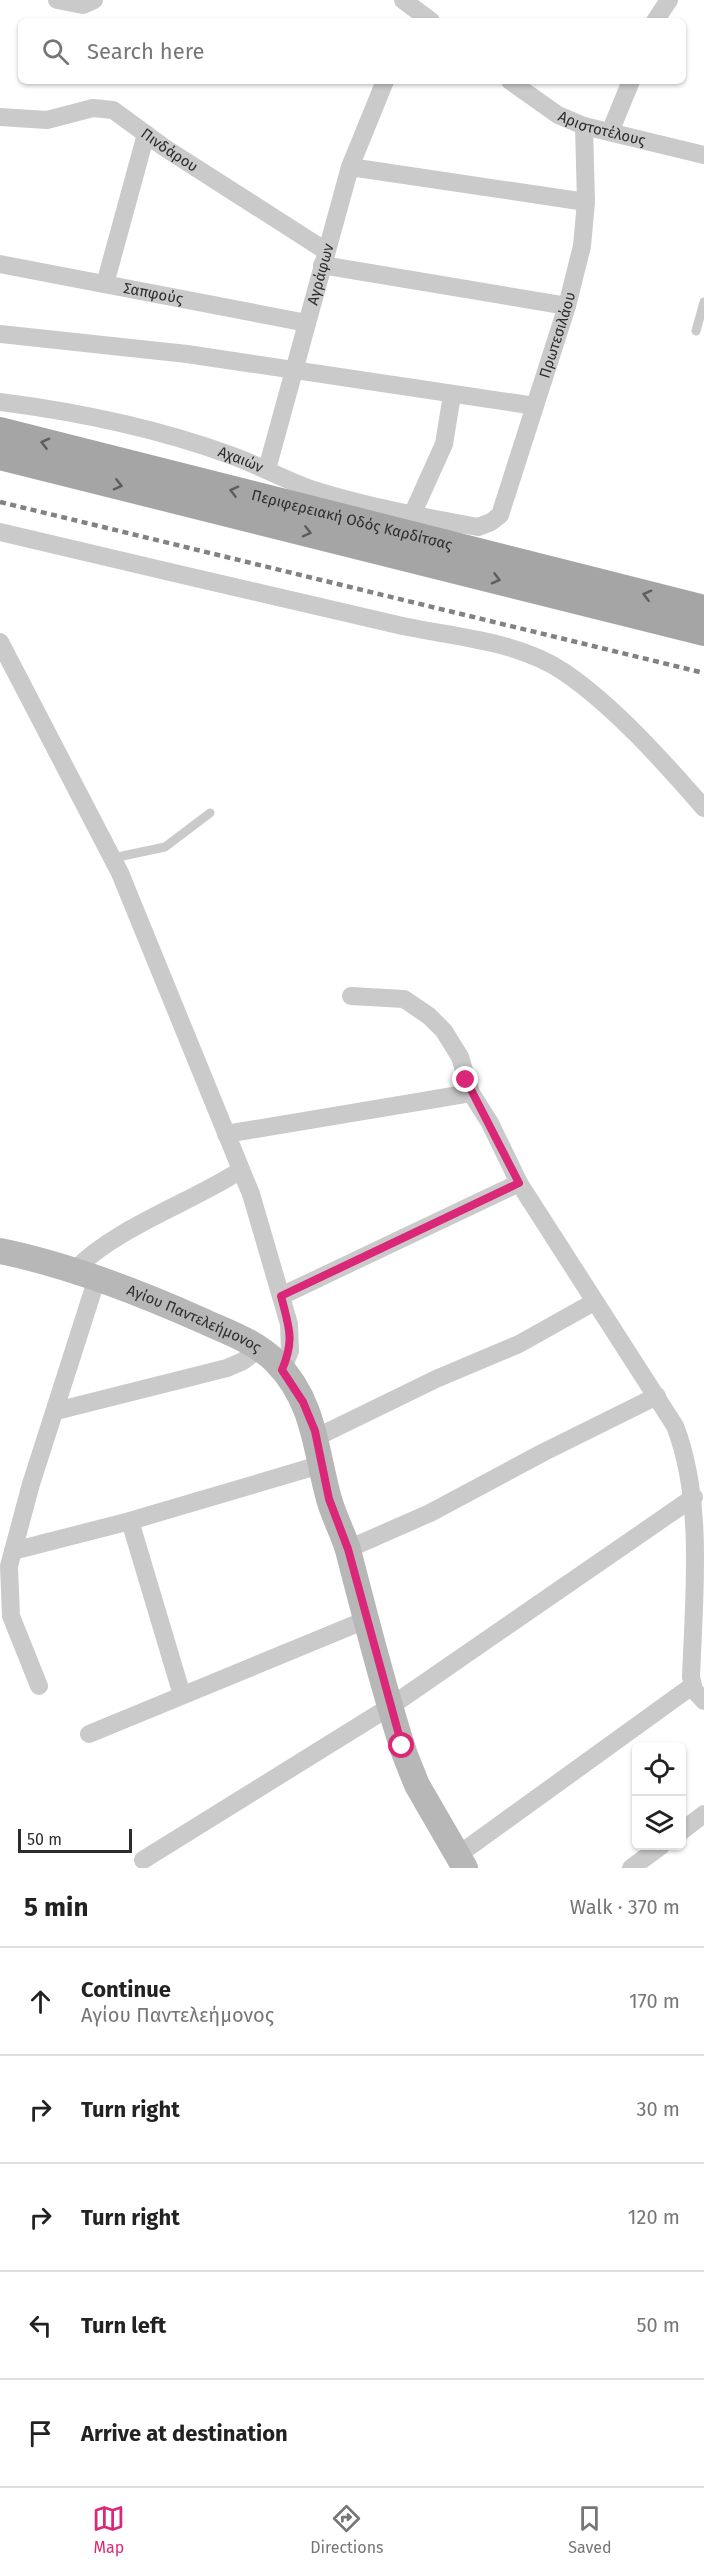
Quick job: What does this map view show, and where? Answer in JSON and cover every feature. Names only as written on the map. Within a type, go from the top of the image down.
[{"type":"main road","name":"Περιφερειακή Οδός Καρδίτσας","points":[[0,431],[704,609]]},
{"type":"main road","name":"Περιφερειακή Οδός Καρδίτσας","points":[[0,456],[704,632]]},
{"type":"street","points":[[57,0],[83,5],[94,1]]},
{"type":"street","points":[[657,18],[669,0]]},
{"type":"street","points":[[413,8],[427,18]]},
{"type":"street","name":"Αγράφων","points":[[267,469],[350,167],[384,84]]},
{"type":"street","name":"Αριστοτέλους","points":[[514,84],[558,115],[584,126],[704,154]]},
{"type":"street","points":[[610,132],[630,84]]},
{"type":"street","name":"Πινδάρου","points":[[0,117],[47,120],[101,107],[119,113],[324,258]]},
{"type":"street","name":"Πρωτεσιλάου","points":[[478,527],[491,522],[500,515],[567,306],[582,246],[585,202],[584,126]]},
{"type":"street","points":[[105,284],[146,134]]},
{"type":"street","points":[[350,167],[585,202]]},
{"type":"street","points":[[324,258],[567,306]]},
{"type":"street","name":"Σαπφούς","points":[[0,264],[307,323]]},
{"type":"street","points":[[0,334],[295,369],[535,406]]},
{"type":"street","points":[[412,515],[444,444],[452,395]]},
{"type":"street","name":"Αχαιών","points":[[0,402],[122,423],[229,454],[314,490],[412,515],[478,527]]},
{"type":"street","points":[[0,532],[401,626],[500,646],[534,657],[563,672],[588,692],[645,745],[704,808]]},
{"type":"street","points":[[0,642],[113,858],[241,1170],[281,1296],[291,1343],[289,1358],[282,1370]]},
{"type":"street","points":[[351,996],[404,999],[429,1016],[453,1044],[464,1067],[471,1093],[490,1123],[519,1183],[657,1396],[683,1444],[694,1497],[692,1686],[704,1701]]},
{"type":"street","points":[[226,1134],[471,1093]]},
{"type":"street","points":[[39,1686],[11,1616],[9,1582],[13,1551],[36,1468],[56,1411],[86,1274],[87,1258],[109,1242],[214,1187],[241,1170]]},
{"type":"street","points":[[281,1296],[519,1183]]},
{"type":"street","name":"Αγίου Παντελεήμονος","points":[[0,1251],[86,1274],[229,1332],[259,1349],[282,1370],[303,1402],[317,1437],[329,1499],[348,1549],[411,1771],[462,1861]]},
{"type":"street","points":[[317,1437],[436,1379],[519,1344],[594,1302]]},
{"type":"street","points":[[56,1411],[227,1368],[243,1361],[259,1349]]},
{"type":"street","points":[[348,1549],[430,1513],[544,1452],[657,1396]]},
{"type":"street","points":[[13,1551],[130,1521],[323,1464]]},
{"type":"street","points":[[143,1860],[391,1706],[694,1497]]},
{"type":"street","points":[[130,1521],[182,1695]]},
{"type":"street","points":[[89,1734],[368,1619]]},
{"type":"street","points":[[462,1861],[692,1686]]},
{"type":"street","points":[[686,1827],[704,1814]]},
{"type":"street","points":[[631,1868],[655,1850]]},
{"type":"lane","points":[[696,331],[704,302]]},
{"type":"lane","points":[[113,858],[165,847],[210,813]]},
{"type":"railway","points":[[0,502],[704,673]]},
{"type":"route","points":[[402,1746],[348,1549],[329,1499],[315,1431],[303,1402],[282,1370],[289,1358],[291,1343],[281,1296],[519,1183],[466,1080]]}]
